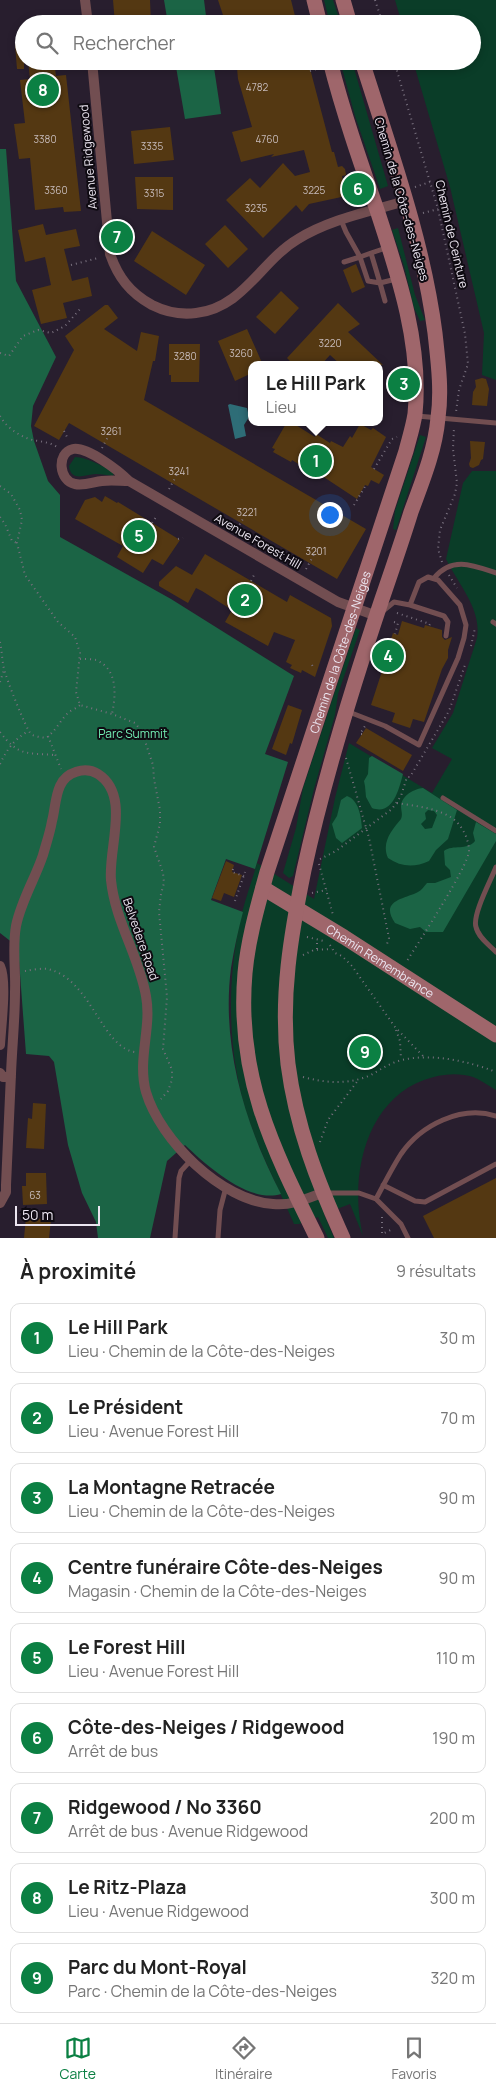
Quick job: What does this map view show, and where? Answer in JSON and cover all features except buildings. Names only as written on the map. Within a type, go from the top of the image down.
[{"type":"main road","points":[[314,0],[318,15]]},
{"type":"main road","points":[[343,0],[347,15]]},
{"type":"main road","name":"Chemin de la Côte-des-Neiges","points":[[317,1238],[265,1126],[254,1091],[248,1059],[244,1006],[245,972],[263,888],[404,459],[414,416],[416,384],[413,353],[398,278],[348,125],[327,70]]},
{"type":"main road","name":"Chemin de la Côte-des-Neiges","points":[[343,1238],[322,1193],[304,1140],[294,1102],[288,1062],[285,986],[296,908],[325,782],[346,711],[426,470],[438,419],[438,368],[432,316],[421,259],[365,70]]},
{"type":"main road","name":"Chemin Remembrance","points":[[263,888],[496,1034]]},
{"type":"street","points":[[86,0],[87,15]]},
{"type":"street","name":"Avenue Ridgewood","points":[[93,70],[110,250],[122,280],[144,301],[163,310],[181,314],[198,313],[220,307],[243,292],[268,262],[290,244],[316,229],[405,201]]},
{"type":"street","name":"Avenue Forest Hill","points":[[129,481],[74,484],[69,482],[64,476],[62,461],[68,451],[80,449],[117,468],[129,481],[338,602],[377,616]]},
{"type":"street","name":"Belvedere Road","points":[[65,778],[71,773],[91,771],[100,775],[108,783],[114,794],[117,806],[110,862],[111,879],[119,918],[144,984],[147,998],[143,1076],[152,1108],[172,1139],[191,1160],[226,1187],[261,1203],[283,1205],[299,1202],[322,1193]]},
{"type":"street","points":[[0,1204],[6,1192],[15,972],[14,942],[20,909],[40,864],[60,787],[65,778]]},
{"type":"street","points":[[0,966],[3,989],[0,1045]]},
{"type":"street","points":[[0,1073],[4,1077],[11,1077]]},
{"type":"lane","points":[[342,220],[346,232],[360,257],[365,282],[380,283],[398,278]]},
{"type":"lane","points":[[344,262],[389,248]]},
{"type":"lane","points":[[371,253],[386,301]]},
{"type":"lane","points":[[414,416],[496,424]]},
{"type":"lane","points":[[434,578],[445,568],[457,563],[472,565],[496,574]]},
{"type":"lane","points":[[346,711],[385,726],[419,745],[458,658],[466,632],[465,619],[460,606],[441,583],[434,578],[425,578],[419,582],[410,605]]},
{"type":"lane","points":[[377,616],[394,602],[410,605],[444,616],[448,622],[446,636]]},
{"type":"lane","points":[[443,798],[496,832]]},
{"type":"lane","points":[[496,867],[476,916],[475,925],[478,933],[496,952]]},
{"type":"lane","points":[[376,1199],[401,1154],[418,1136],[429,1128],[448,1118],[464,1113],[482,1113],[496,1116]]},
{"type":"lane","points":[[175,1238],[179,1178],[181,1171],[191,1160]]},
{"type":"lane","points":[[383,1185],[415,1201],[426,1202],[496,1164]]},
{"type":"lane","points":[[218,1238],[220,1210],[226,1187]]},
{"type":"lane","points":[[322,1193],[359,1193],[376,1199],[401,1224],[408,1238]]},
{"type":"path","points":[[375,0],[380,15]]},
{"type":"path","name":"Chemin de Ceinture","points":[[397,70],[438,208],[453,274],[468,357],[467,368],[459,390],[456,413]]},
{"type":"path","points":[[413,187],[430,182]]},
{"type":"path","points":[[421,213],[438,208]]},
{"type":"path","points":[[71,264],[98,258]]},
{"type":"path","points":[[0,353],[9,356],[24,336],[38,330],[50,333],[65,326],[80,309]]},
{"type":"path","points":[[0,416],[8,427],[28,438],[51,443],[58,448]]},
{"type":"path","points":[[442,564],[438,549],[440,530],[455,494],[457,483],[453,449],[454,429]]},
{"type":"path","points":[[64,431],[68,439]]},
{"type":"path","points":[[101,450],[111,431]]},
{"type":"path","points":[[374,469],[392,439],[399,437]]},
{"type":"path","points":[[169,489],[180,471]]},
{"type":"path","points":[[354,505],[366,485]]},
{"type":"path","points":[[237,529],[248,512]]},
{"type":"path","points":[[0,517],[12,541],[17,543]]},
{"type":"path","points":[[152,523],[156,517]]},
{"type":"path","points":[[178,540],[183,538]]},
{"type":"path","points":[[306,570],[316,551]]},
{"type":"path","points":[[250,581],[255,573]]},
{"type":"path","points":[[397,613],[430,624],[429,626]]},
{"type":"path","points":[[394,622],[398,623],[395,634]]},
{"type":"path","points":[[0,642],[4,670],[23,721],[32,735],[46,738],[55,732],[68,713],[80,706]]},
{"type":"path","points":[[79,658],[96,660],[111,674],[116,695],[112,714]]},
{"type":"path","points":[[380,665],[384,666],[385,662]]},
{"type":"path","points":[[0,682],[4,670]]},
{"type":"path","points":[[362,734],[360,734],[364,726]]},
{"type":"path","points":[[0,764],[10,746],[28,731]]},
{"type":"path","points":[[0,732],[10,746],[20,751],[54,755]]},
{"type":"path","points":[[48,736],[54,755],[65,778]]},
{"type":"path","points":[[333,918],[318,859],[336,851],[367,829],[397,803],[404,781],[407,777],[410,777],[428,748]]},
{"type":"path","points":[[344,755],[350,768],[367,829],[389,938],[384,950]]},
{"type":"path","points":[[397,803],[429,809],[451,817],[463,830],[469,852],[456,879],[399,973]]},
{"type":"path","points":[[233,869],[232,872],[244,876]]},
{"type":"path","points":[[235,901],[245,872]]},
{"type":"path","points":[[311,893],[327,890]]},
{"type":"path","name":"Chemin Remembrance","points":[[307,937],[329,944],[335,953],[342,956],[357,973],[395,1027]]},
{"type":"path","points":[[317,939],[317,949]]},
{"type":"path","points":[[301,955],[317,949],[332,949]]},
{"type":"path","points":[[15,972],[48,969],[65,976],[73,982],[89,1001],[100,1021],[122,1048],[130,1052],[143,1053]]},
{"type":"path","points":[[395,1027],[425,1058]]},
{"type":"path","points":[[395,1027],[400,1041],[400,1060]]},
{"type":"path","points":[[302,1076],[332,1083],[359,1079],[400,1060],[425,1058],[452,1060],[496,1072]]},
{"type":"path","points":[[318,1146],[328,1120],[359,1079]]},
{"type":"path","points":[[381,1215],[382,1234],[394,1228],[397,1233]]},
{"type":"green space","points":[[164,0],[204,0],[206,15],[166,15]]},
{"type":"green space","points":[[324,0],[333,0],[338,15],[328,15]]},
{"type":"green space","points":[[395,0],[496,0],[496,380],[482,375],[484,333],[450,187],[416,70],[481,70],[481,15],[399,15]]},
{"type":"green space","points":[[177,70],[214,70],[221,114],[185,119]]},
{"type":"green space","points":[[342,70],[355,70],[388,186],[380,189],[355,116]]},
{"type":"green space","name":"Parc Summit","points":[[0,149],[6,149],[16,281],[56,357],[33,406],[31,426],[34,441],[48,481],[60,495],[60,537],[171,599],[294,676],[265,754],[288,762],[255,869],[226,859],[211,900],[243,912],[231,968],[229,997],[233,1056],[247,1113],[268,1168],[281,1194],[269,1196],[242,1188],[216,1172],[185,1145],[167,1161],[150,1238],[98,1238],[96,1222],[82,1193],[68,1145],[54,1062],[49,1056],[26,1054],[18,947],[0,933]]},
{"type":"green space","points":[[398,228],[415,295],[425,320],[420,321],[414,308],[404,266],[392,230]]},
{"type":"green space","points":[[420,435],[426,437],[396,530],[393,529],[395,511]]},
{"type":"green space","points":[[75,457],[85,459],[114,472],[113,476],[96,474],[75,476],[70,471],[69,466]]},
{"type":"green space","points":[[472,471],[496,471],[496,1090],[473,1077],[455,1074],[424,1080],[404,1091],[387,1106],[375,1124],[366,1145],[360,1168],[358,1191],[359,1214],[363,1236],[350,1204],[324,1214],[334,1238],[328,1238],[318,1217],[294,1224],[266,1163],[243,1102],[234,1052],[231,1001],[232,976],[239,926],[257,863],[314,899],[335,798],[349,743],[432,793],[452,759],[432,748],[453,713],[477,638],[478,627],[473,607],[446,559],[463,483]]},
{"type":"green space","points":[[356,628],[360,630],[338,694],[335,715],[314,789],[293,876],[289,878],[283,873],[296,828],[303,788]]},
{"type":"green space","points":[[372,756],[403,774],[394,800],[385,808],[372,808],[366,797],[364,781],[368,774],[369,758]]},
{"type":"green space","points":[[423,788],[457,810],[448,839],[436,850],[429,861],[408,866],[388,858],[386,847],[391,832],[401,819],[402,802],[409,793]],"holes":[[[428,810],[434,811],[437,815],[432,828],[425,829],[421,824],[426,819],[425,813]]]},
{"type":"green space","points":[[347,796],[357,805],[362,828],[342,843],[336,838],[332,824],[337,816],[341,800]]},
{"type":"green space","points":[[476,822],[496,834],[496,841],[443,932],[426,932],[420,927],[410,929],[395,923],[390,909],[392,905],[418,892],[427,883],[435,883],[451,877],[450,870],[445,865],[444,851],[472,844],[475,841],[473,833]]},
{"type":"water","points":[[228,405],[247,408],[248,419],[244,425],[246,436],[235,439]]},
{"type":"place","name":"Le Ritz-Plaza","points":[[43,90]]},
{"type":"place","name":"Côte-des-Neiges / Ridgewood","points":[[358,189]]},
{"type":"place","name":"Ridgewood / No 3360","points":[[117,237]]},
{"type":"place","name":"La Montagne Retracée","points":[[404,384]]},
{"type":"place","name":"Le Hill Park","points":[[316,461]]},
{"type":"place","name":"Le Forest Hill","points":[[139,536]]},
{"type":"place","name":"Le Président","points":[[245,600]]},
{"type":"place","name":"Centre funéraire Côte-des-Neiges","points":[[388,656]]},
{"type":"place","name":"Parc du Mont-Royal","points":[[365,1052]]}]
